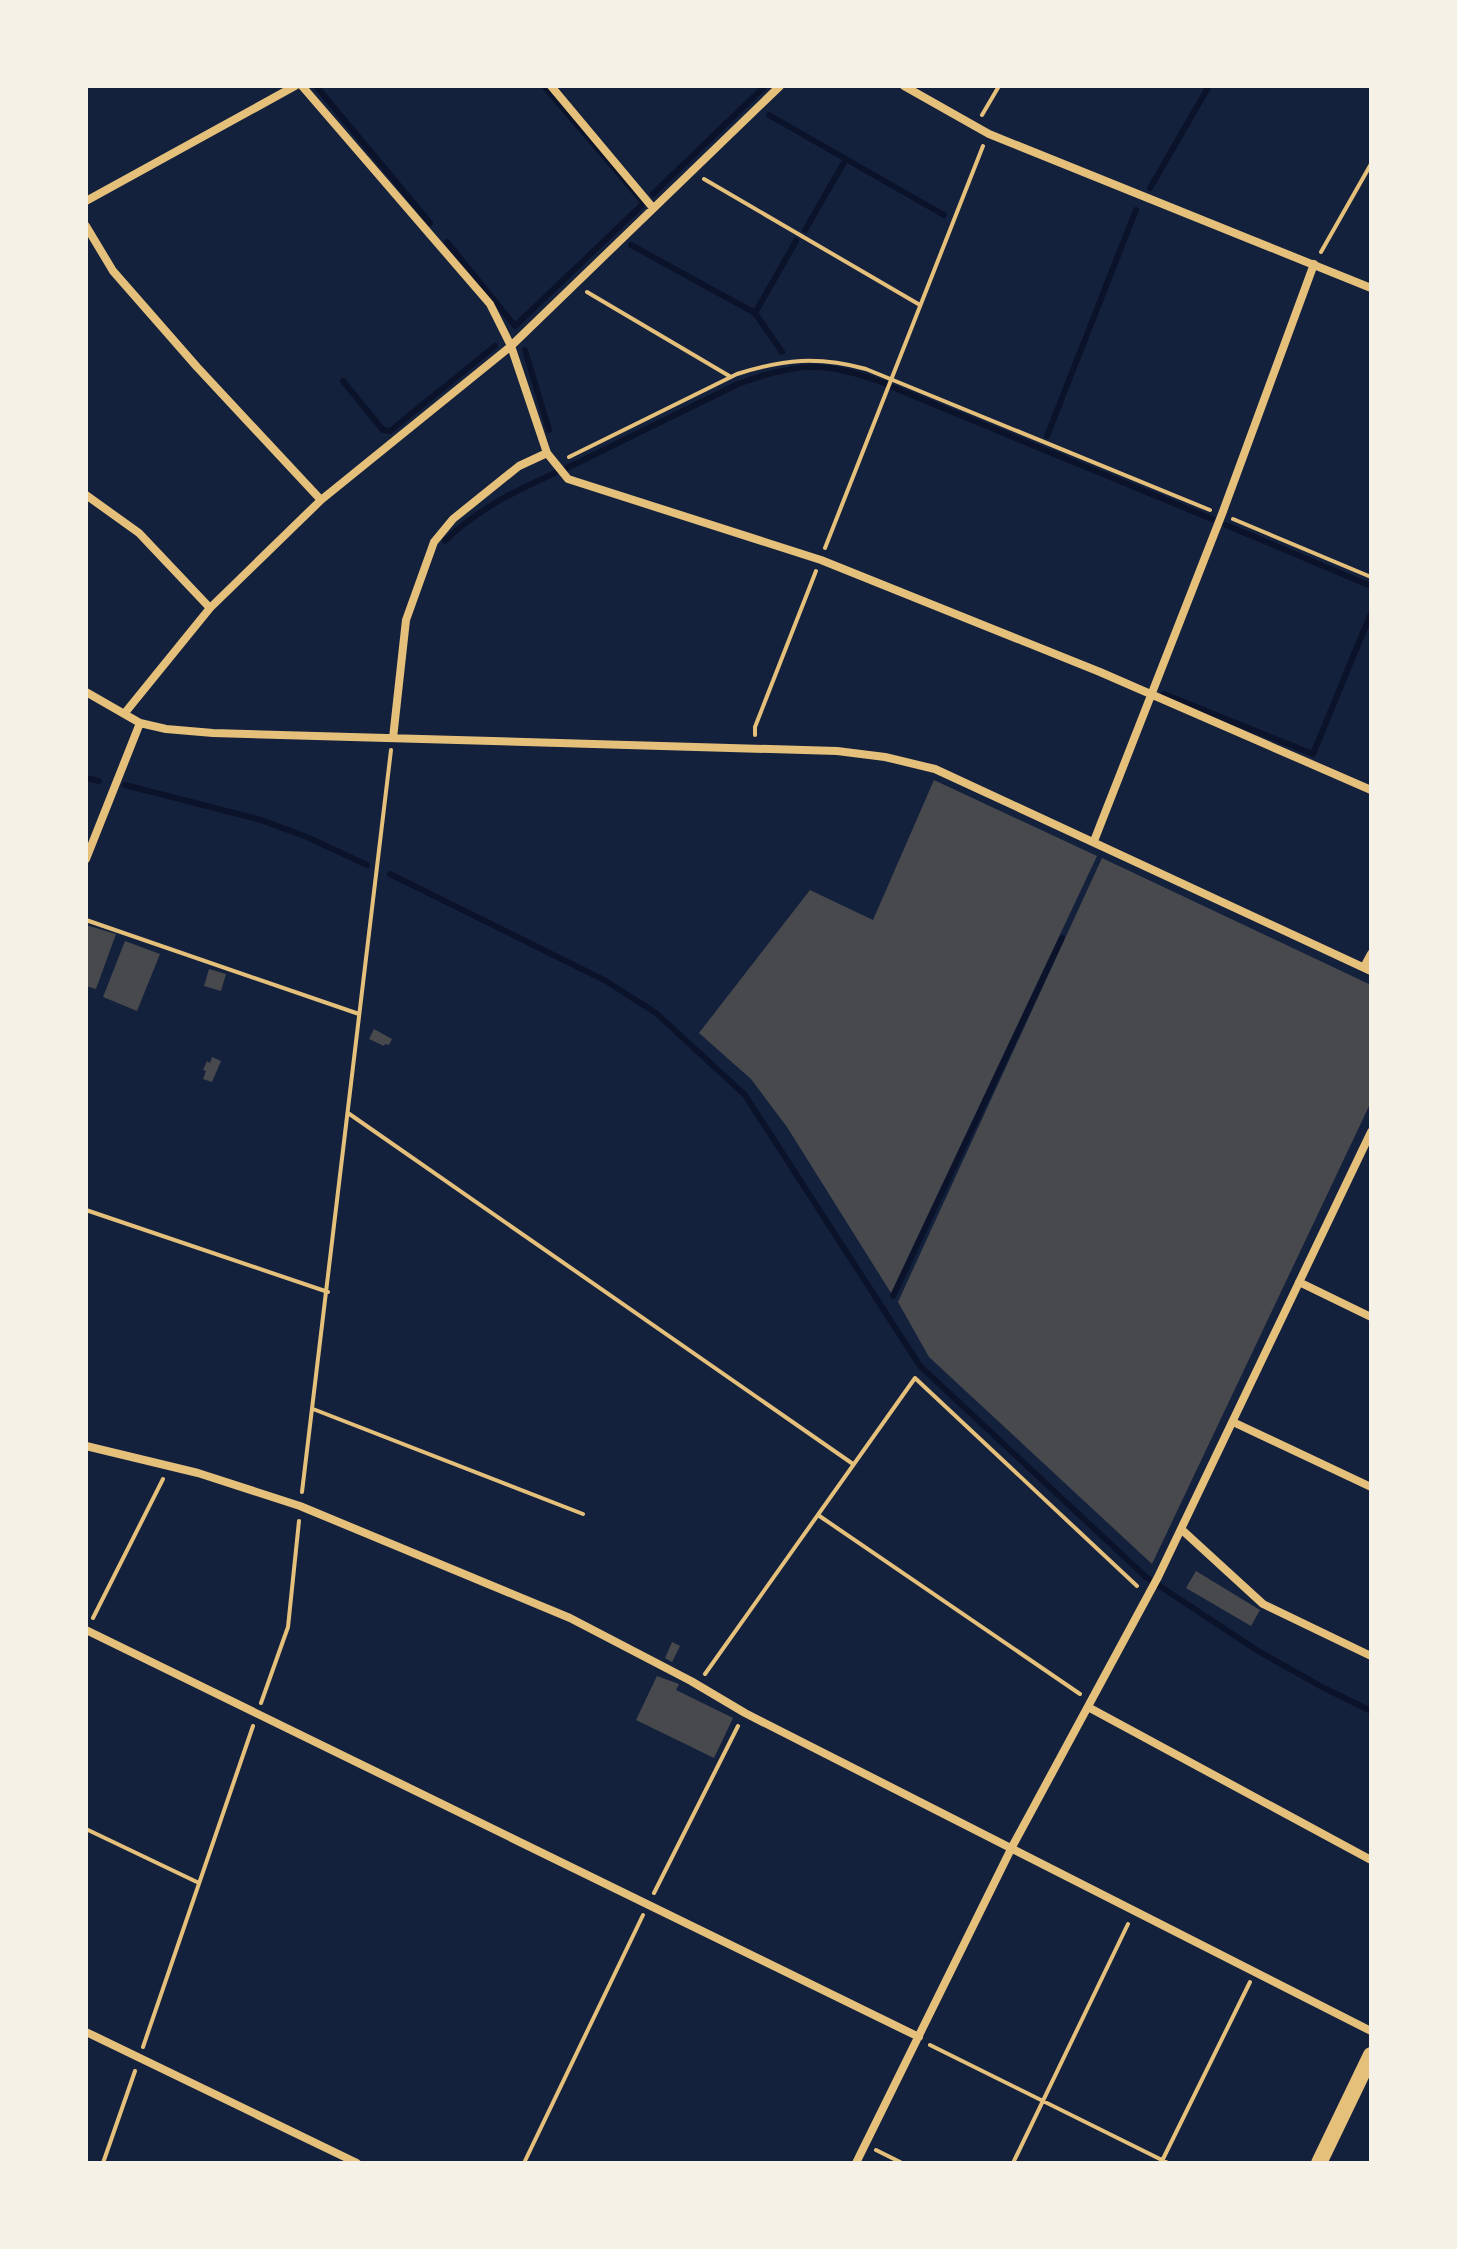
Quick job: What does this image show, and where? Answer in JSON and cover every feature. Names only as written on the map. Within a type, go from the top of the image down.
[{"type":"main road","points":[[1319,2163],[1371,2055]]},
{"type":"street","points":[[86,201],[295,86]]},
{"type":"street","points":[[302,86],[490,304],[511,346],[547,453],[568,479],[821,560],[1150,694],[1371,790]]},
{"type":"street","points":[[551,86],[653,208]]},
{"type":"street","points":[[124,714],[210,608],[321,500],[511,346],[780,86]]},
{"type":"street","points":[[904,86],[989,134],[1371,288]]},
{"type":"street","points":[[86,226],[113,271],[321,500]]},
{"type":"street","points":[[1094,841],[1222,514],[1314,264]]},
{"type":"street","points":[[393,738],[406,620],[434,542],[453,519],[519,466],[547,453]]},
{"type":"street","points":[[86,495],[139,533],[210,608]]},
{"type":"street","points":[[86,692],[140,723],[166,729],[213,733],[837,751],[885,757],[935,769],[1367,969],[1371,954]]},
{"type":"street","points":[[86,859],[140,723]]},
{"type":"street","points":[[856,2163],[1012,1847],[1158,1577],[1371,1132]]},
{"type":"street","points":[[1299,1282],[1371,1317]]},
{"type":"street","points":[[1233,1422],[1371,1487]]},
{"type":"street","points":[[86,1446],[169,1466],[300,1506],[570,1618],[745,1713],[1371,2031]]},
{"type":"street","points":[[1181,1529],[1263,1604],[1371,1656]]},
{"type":"street","points":[[86,1630],[918,2038]]},
{"type":"street","points":[[1089,1704],[1371,1860]]},
{"type":"street","points":[[86,2032],[357,2163]]},
{"type":"path","points":[[975,127],[999,86]]},
{"type":"path","points":[[754,749],[755,727],[975,162],[989,134]]},
{"type":"path","points":[[1314,264],[1371,164]]},
{"type":"path","points":[[692,172],[920,305]]},
{"type":"path","points":[[575,285],[731,377]]},
{"type":"path","points":[[556,464],[731,377],[767,365],[805,359],[842,362],[891,379],[1371,577]]},
{"type":"path","points":[[103,2163],[288,1627],[393,738]]},
{"type":"path","points":[[86,920],[359,1014]]},
{"type":"path","points":[[348,1113],[853,1464]]},
{"type":"path","points":[[86,1210],[328,1292]]},
{"type":"path","points":[[698,1685],[915,1378],[1148,1594]]},
{"type":"path","points":[[312,1409],[583,1514]]},
{"type":"path","points":[[86,1630],[169,1466]]},
{"type":"path","points":[[818,1515],[1089,1704]]},
{"type":"path","points":[[524,2163],[648,1904],[745,1713]]},
{"type":"path","points":[[86,1829],[199,1883]]},
{"type":"path","points":[[1013,2163],[1134,1911]]},
{"type":"path","points":[[918,2038],[1164,2162],[1255,1972]]},
{"type":"path","points":[[865,2145],[902,2163]]},
{"type":"building","points":[[934,780],[1097,856],[891,1293],[787,1127],[751,1079],[699,1033],[810,890],[873,920]]},
{"type":"building","points":[[1102,858],[1371,985],[1371,1102],[1152,1564],[929,1357],[898,1302]]},
{"type":"building","points":[[86,925],[116,934],[96,989],[86,986]]},
{"type":"building","points":[[125,941],[160,954],[137,1011],[103,997]]},
{"type":"building","points":[[209,969],[226,974],[221,991],[204,986]]},
{"type":"building","points":[[374,1029],[392,1039],[389,1045],[369,1039]]},
{"type":"building","points":[[212,1057],[221,1061],[212,1082],[203,1079],[206,1071],[203,1070]]},
{"type":"building","points":[[1196,1571],[1260,1610],[1251,1626],[1186,1588]]},
{"type":"building","points":[[672,1642],[680,1646],[672,1662],[665,1658]]},
{"type":"building","points":[[657,1676],[679,1684],[676,1690],[733,1718],[714,1758],[636,1720]]},
{"type":"waterway","points":[[316,86],[430,223]]},
{"type":"waterway","points":[[447,242],[515,326],[644,203],[544,86]]},
{"type":"waterway","points":[[653,194],[765,86]]},
{"type":"waterway","points":[[1150,188],[1209,86]]},
{"type":"waterway","points":[[769,115],[944,215]]},
{"type":"waterway","points":[[805,230],[846,159]]},
{"type":"waterway","points":[[1047,436],[1136,210]]},
{"type":"waterway","points":[[755,313],[796,241]]},
{"type":"waterway","points":[[631,245],[755,313],[782,352]]},
{"type":"waterway","points":[[343,381],[383,430],[390,431],[495,346]]},
{"type":"waterway","points":[[525,350],[549,430]]},
{"type":"waterway","points":[[567,468],[738,384],[778,371],[829,368],[886,384]]},
{"type":"waterway","points":[[892,387],[1212,519]]},
{"type":"waterway","points":[[445,541],[483,511],[555,473]]},
{"type":"waterway","points":[[1226,525],[1371,586]]},
{"type":"waterway","points":[[1164,694],[1313,754],[1371,613]]},
{"type":"waterway","points":[[86,778],[99,781]]},
{"type":"waterway","points":[[125,785],[261,820],[367,865]]},
{"type":"waterway","points":[[390,874],[606,981],[656,1013],[745,1095],[920,1366],[1146,1577],[1258,1651],[1371,1711]]},
{"type":"waterway","points":[[893,1296],[1062,938]]}]
